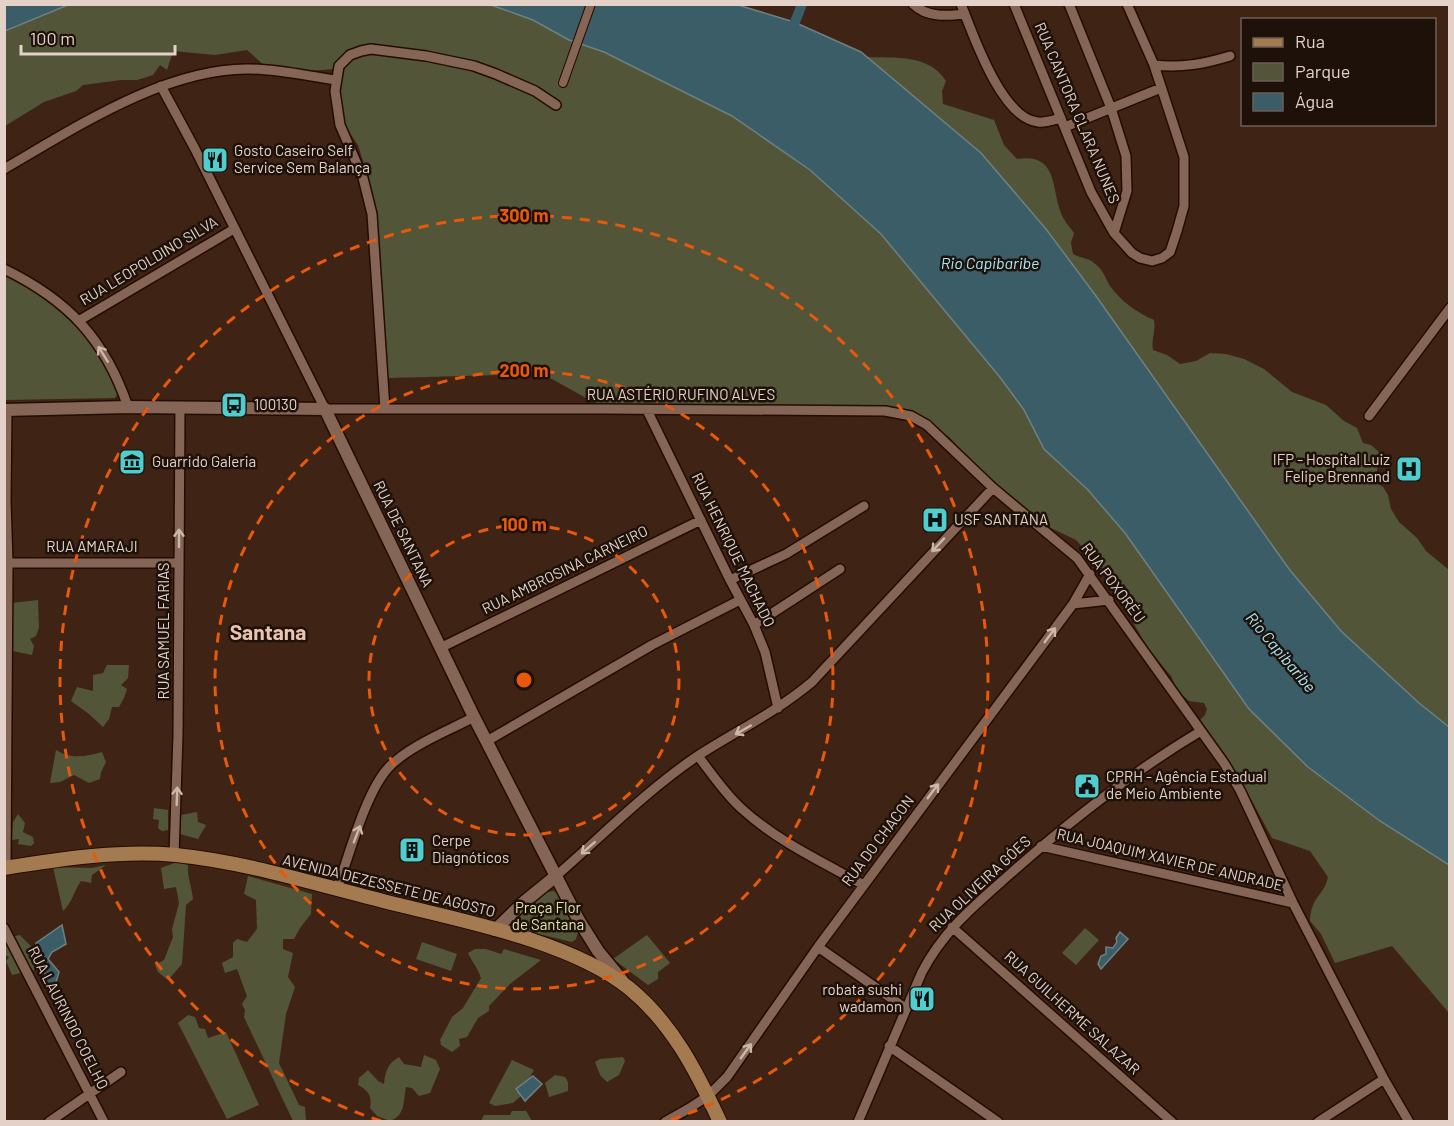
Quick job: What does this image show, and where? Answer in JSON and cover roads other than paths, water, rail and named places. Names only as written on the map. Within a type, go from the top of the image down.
[{"type":"main road","name":"AVENIDA DEZESSETE DE AGOSTO","points":[[5,868],[64,858],[135,854],[174,855],[246,867],[337,889],[495,930],[580,959],[602,969],[629,988],[663,1022],[708,1096],[720,1122]]},
{"type":"street","points":[[563,83],[591,4]]},
{"type":"street","points":[[913,4],[923,12],[945,16],[963,9],[998,90],[1018,114],[1038,122],[1063,123],[1111,108],[1161,88]]},
{"type":"street","name":"RUA CANTORA CLARA NUNES","points":[[1014,4],[1091,192],[1114,233],[1132,253],[1152,261],[1170,252],[1177,231],[1184,206],[1184,157],[1154,65],[1127,4]]},
{"type":"street","points":[[1069,4],[1111,108],[1126,156],[1127,191],[1114,233]]},
{"type":"street","points":[[385,409],[372,214],[363,178],[340,125],[335,91],[339,66],[350,55],[361,51],[426,56],[474,66],[535,91],[556,105]]},
{"type":"street","points":[[1154,65],[1176,67],[1230,56]]},
{"type":"street","points":[[4,169],[90,120],[161,86],[199,74],[250,69],[336,80]]},
{"type":"street","name":"RUA DE SANTANA","points":[[161,86],[325,409],[474,717],[578,919],[593,943],[629,988]]},
{"type":"street","name":"RUA LEOPOLDINO SILVA","points":[[80,320],[234,229]]},
{"type":"street","points":[[4,269],[43,290],[80,320],[112,369],[128,406]]},
{"type":"street","points":[[1369,416],[1449,308]]},
{"type":"street","name":"RUA ASTÉRIO RUFINO ALVES","points":[[6,410],[128,406],[885,411],[911,416],[927,425]]},
{"type":"street","name":"RUA SAMUEL FARIAS","points":[[174,855],[178,745],[180,408]]},
{"type":"street","points":[[5,868],[6,410]]},
{"type":"street","name":"RUA HENRIQUE MACHADO","points":[[647,410],[754,625],[765,652],[778,708]]},
{"type":"street","name":"RUA POXORÉU","points":[[927,425],[993,488],[1063,544],[1090,574],[1201,731],[1240,790],[1293,903],[1384,1079],[1409,1122]]},
{"type":"street","points":[[495,930],[524,902],[671,776],[698,756],[778,708],[818,675],[910,574],[993,488]]},
{"type":"street","points":[[730,580],[786,554],[864,506]]},
{"type":"street","name":"RUA AMBROSINA CARNEIRO","points":[[442,647],[701,520]]},
{"type":"street","name":"RUA AMARAJI","points":[[6,563],[179,563]]},
{"type":"street","points":[[754,625],[840,569]]},
{"type":"street","name":"RUA DO CHACON","points":[[665,1122],[708,1096],[727,1077],[818,947],[1073,604],[1090,574]]},
{"type":"street","points":[[487,741],[632,657],[740,600]]},
{"type":"street","points":[[1073,604],[1109,600]]},
{"type":"street","points":[[337,889],[368,802],[389,766],[405,754],[474,717]]},
{"type":"street","name":"RUA OLIVEIRA GÓES","points":[[859,1121],[905,1008],[934,949],[952,927],[1041,846],[1118,785],[1201,731]]},
{"type":"street","points":[[698,756],[730,797],[756,820],[809,855],[864,885]]},
{"type":"street","name":"RUA JOAQUIM XAVIER DE ANDRADE","points":[[1041,846],[1293,903]]},
{"type":"street","name":"RUA GUILHERME SALAZAR","points":[[952,927],[1172,1122]]},
{"type":"street","name":"RUA LAURINDO COELHO","points":[[4,928],[104,1122]]},
{"type":"street","points":[[818,947],[905,1008]]},
{"type":"street","points":[[889,1046],[998,1122]]},
{"type":"street","points":[[49,1122],[121,1072]]},
{"type":"street","points":[[1318,1122],[1384,1079]]},
{"type":"water","points":[[5,4],[68,4],[68,5],[5,31]]},
{"type":"water","name":"Rio Capibaribe","points":[[491,5],[738,5],[794,22],[861,52],[981,153],[1046,229],[1096,296],[1289,569],[1341,631],[1419,703],[1449,727],[1449,865],[1380,821],[1308,767],[1249,709],[1125,533],[1088,490],[1044,449],[1024,410],[999,376],[881,234],[810,170],[732,116],[604,52],[569,40],[533,20]]},
{"type":"water","points":[[62,925],[66,944],[52,952],[48,959],[59,972],[55,986],[46,983],[36,943]]},
{"type":"water","points":[[1120,932],[1128,939],[1101,969],[1098,964],[1101,956],[1106,954],[1106,947],[1113,948]]},
{"type":"water","points":[[533,1076],[542,1084],[525,1101],[516,1089]]},
{"type":"waterway","points":[[790,35],[802,4]]},
{"type":"place","name":"Gosto Caseiro Self Service Sem Balança","points":[[215,160]]},
{"type":"place","name":"100130","points":[[234,405]]},
{"type":"place","name":"Guarrido Galeria","points":[[132,462]]},
{"type":"place","name":"IFP - Hospital Luiz Felipe Brennand","points":[[1409,469]]},
{"type":"place","name":"USF SANTANA","points":[[935,520]]},
{"type":"place","name":"CPRH - Agência Estadual de Meio Ambiente","points":[[1087,786]]},
{"type":"place","name":"Cerpe Diagnóticos","points":[[412,850]]},
{"type":"place","name":"robata sushi wadamon","points":[[922,999]]},
{"type":"district","name":"Santana","points":[[268,633]]},
{"type":"park label","name":"Praça Flor de Santana","points":[[548,916]]}]
